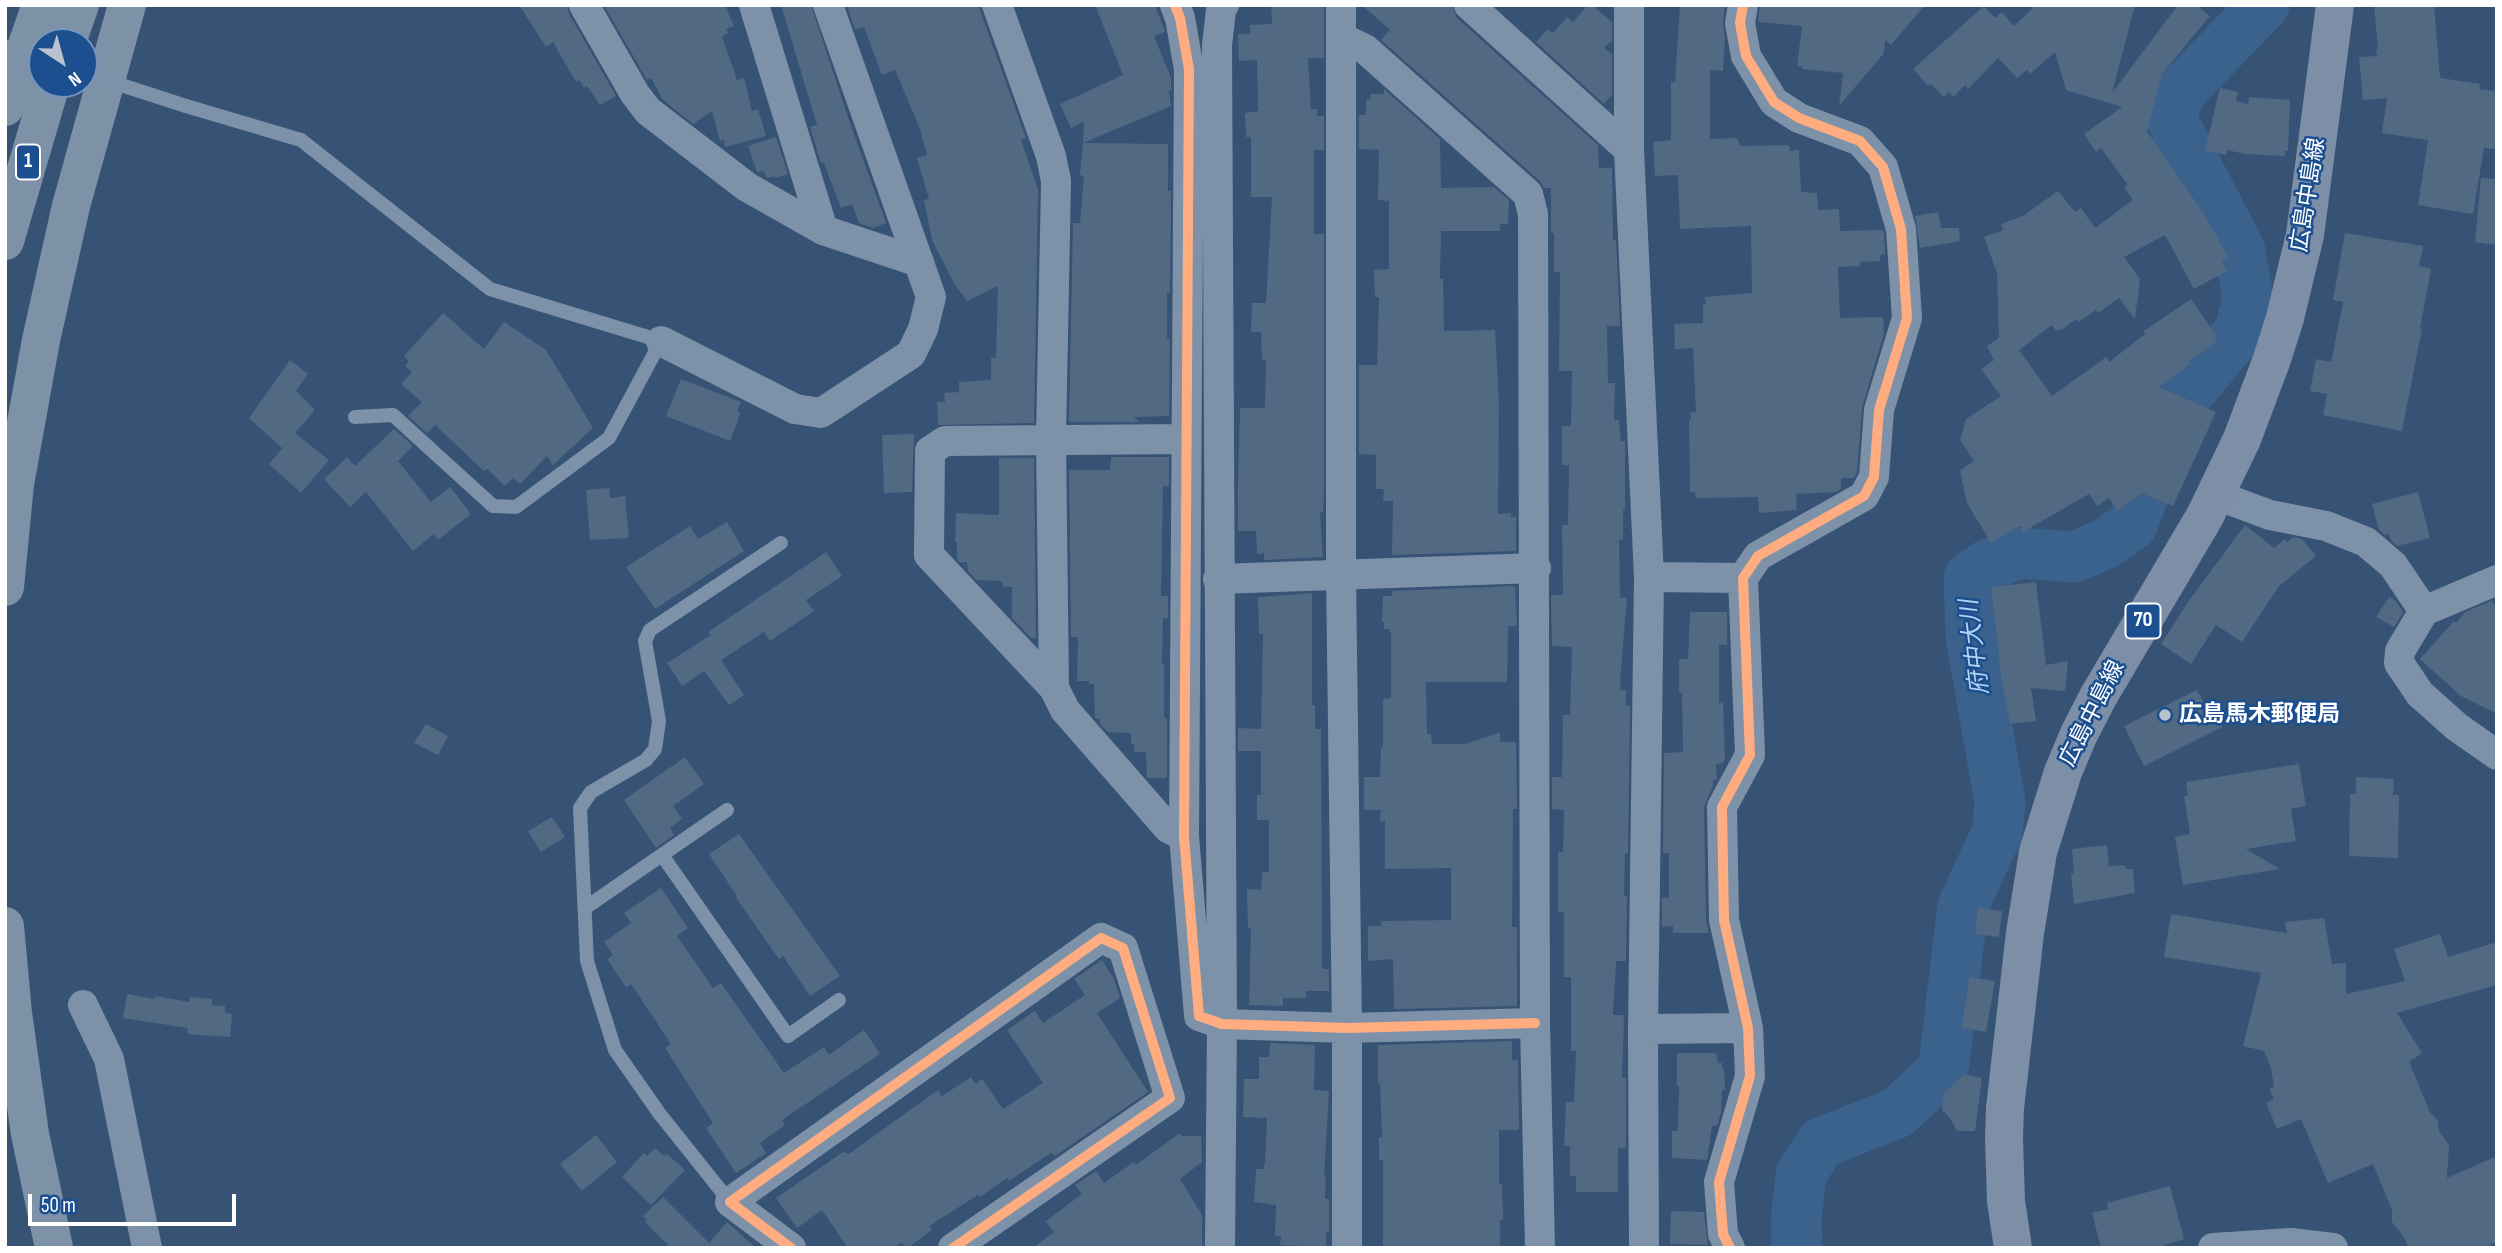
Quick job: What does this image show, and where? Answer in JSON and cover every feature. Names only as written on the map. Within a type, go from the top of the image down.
[{"type":"highway","points":[[5,69],[26,5]]},
{"type":"highway","points":[[5,107],[41,5]]},
{"type":"highway","points":[[72,28],[80,5]]},
{"type":"highway","points":[[5,587],[16,484],[41,340],[71,206],[127,5]]},
{"type":"highway","name":"1","points":[[5,241],[47,98]]},
{"type":"highway","points":[[5,926],[13,1013],[30,1134],[54,1248]]},
{"type":"main road","name":"広島中島線","points":[[2013,1248],[2006,1201],[2005,1108],[2025,933],[2038,852],[2063,772],[2079,734],[2216,495],[2258,399],[2296,277],[2312,193],[2335,5]]},
{"type":"street","points":[[584,5],[635,94],[648,111],[747,187],[823,230],[919,262]]},
{"type":"street","points":[[754,5],[823,230]]},
{"type":"street","points":[[661,341],[795,409],[821,413],[911,354],[923,328],[931,297],[828,5]]},
{"type":"street","points":[[996,5],[1051,156],[1056,181],[1051,439],[1054,688]]},
{"type":"street","points":[[1341,5],[1341,575],[1347,1248]]},
{"type":"street","points":[[1469,5],[1629,150]]},
{"type":"street","points":[[1629,5],[1629,150],[1649,577],[1643,1029],[1644,1248]]},
{"type":"street","points":[[1730,1248],[1723,1234],[1719,1182],[1750,1076],[1748,1028],[1724,920],[1722,807],[1750,755],[1743,578],[1758,556],[1864,496],[1874,477],[1879,410],[1907,318],[1901,229],[1883,167],[1860,141],[1799,118],[1774,102],[1746,56],[1740,23],[1744,5]]},
{"type":"street","points":[[1220,1248],[1222,1024],[1217,45],[1222,8],[1178,11],[1189,69],[1184,836],[1199,1016],[1222,1024],[1347,1028],[1535,1023]]},
{"type":"street","points":[[1342,38],[1364,49],[1528,194],[1533,214],[1536,568],[1535,1023],[1540,1248]]},
{"type":"street","points":[[1184,836],[1168,828],[1065,710],[1054,688],[929,555],[930,451],[945,441],[1185,439]]},
{"type":"street","points":[[2216,495],[2270,515],[2326,526],[2366,542],[2393,565],[2424,611]]},
{"type":"street","points":[[1218,579],[1536,568]]},
{"type":"street","points":[[1649,577],[1743,578]]},
{"type":"street","points":[[2497,580],[2424,611],[2400,651],[2399,663],[2420,694],[2457,727],[2497,755]]},
{"type":"street","points":[[791,1248],[730,1202],[1101,937],[1123,948],[1170,1098],[953,1248]]},
{"type":"street","points":[[83,1005],[108,1059],[147,1248]]},
{"type":"street","points":[[1643,1029],[1748,1028]]},
{"type":"street","points":[[2213,1248],[2291,1243],[2333,1248]]},
{"type":"lane","points":[[5,47],[28,54]]},
{"type":"lane","points":[[98,78],[301,140],[490,289],[661,341],[609,438],[516,507],[493,506],[393,415],[355,417]]},
{"type":"lane","points":[[730,1202],[659,1113],[615,1049],[587,961],[580,808],[592,792],[646,760],[655,749],[659,721],[645,641],[650,630],[781,543]]},
{"type":"lane","points":[[585,908],[727,810]]},
{"type":"lane","points":[[662,855],[788,1036],[839,1000]]},
{"type":"building","points":[[519,5],[567,5],[569,14],[616,96],[600,105],[587,86],[584,88],[579,80],[576,82],[553,42],[546,47]]},
{"type":"building","points":[[604,5],[725,5],[734,26],[726,29],[729,33],[722,36],[737,80],[744,78],[752,111],[758,109],[766,136],[725,147],[724,140],[720,141],[712,111],[693,124],[663,100],[651,78],[647,80]]},
{"type":"building","points":[[781,5],[811,5],[886,223],[873,228],[859,223],[852,204],[841,208],[824,163],[821,163],[810,127],[817,125]]},
{"type":"building","points":[[847,5],[978,5],[1026,138],[1021,140],[1038,189],[1034,423],[938,425],[937,402],[945,402],[944,393],[959,392],[959,382],[991,380],[991,358],[996,358],[998,286],[967,301],[955,285],[932,240],[924,200],[929,199],[917,158],[927,155],[920,129],[895,70],[882,75],[864,27],[855,30]]},
{"type":"building","points":[[1095,5],[1155,5],[1165,32],[1154,36],[1171,78],[1171,106],[1083,143],[1084,122],[1071,128],[1060,104],[1123,75]]},
{"type":"building","points":[[1271,5],[1324,5],[1324,58],[1308,58],[1311,109],[1317,109],[1317,116],[1324,116],[1324,150],[1314,150],[1314,234],[1324,234],[1324,485],[1323,512],[1320,512],[1323,557],[1264,560],[1264,553],[1257,554],[1256,531],[1238,531],[1238,484],[1240,408],[1265,408],[1266,360],[1262,360],[1261,332],[1251,332],[1252,303],[1266,303],[1272,197],[1251,197],[1251,139],[1246,137],[1245,113],[1258,111],[1257,60],[1239,61],[1238,34],[1250,34],[1250,25],[1272,24]]},
{"type":"building","points":[[1362,5],[1452,5],[1457,18],[1598,145],[1599,168],[1612,168],[1613,240],[1616,240],[1620,326],[1607,326],[1608,383],[1615,383],[1614,420],[1619,420],[1621,441],[1625,441],[1625,510],[1623,540],[1619,539],[1620,598],[1627,598],[1620,681],[1621,690],[1626,690],[1626,706],[1630,706],[1628,853],[1625,853],[1624,896],[1627,896],[1626,961],[1616,961],[1613,1015],[1623,1015],[1624,1019],[1622,1078],[1626,1078],[1626,1148],[1618,1148],[1618,1192],[1576,1192],[1576,1176],[1570,1176],[1570,1146],[1564,1146],[1566,1102],[1574,1102],[1576,1051],[1571,1051],[1571,977],[1564,977],[1564,912],[1558,912],[1558,852],[1563,852],[1564,810],[1552,809],[1552,777],[1562,777],[1563,715],[1570,715],[1572,647],[1552,646],[1551,595],[1563,595],[1562,525],[1568,525],[1569,465],[1562,465],[1562,426],[1571,426],[1572,371],[1559,371],[1560,272],[1554,272],[1551,188],[1544,188],[1540,181],[1381,40],[1390,30]]},
{"type":"building","points":[[1588,5],[1592,5],[1612,22],[1612,41],[1604,48],[1612,54],[1612,95],[1604,104],[1536,42],[1548,29],[1553,33],[1567,17],[1573,22]]},
{"type":"building","points":[[1680,5],[1725,5],[1723,71],[1710,70],[1710,139],[1737,138],[1740,146],[1789,145],[1790,151],[1799,150],[1801,192],[1817,193],[1818,210],[1839,209],[1840,231],[1884,232],[1885,254],[1880,255],[1880,261],[1859,262],[1860,266],[1838,267],[1840,318],[1883,317],[1884,333],[1862,408],[1857,472],[1854,478],[1841,478],[1841,489],[1836,492],[1796,494],[1797,510],[1759,513],[1758,497],[1696,498],[1695,492],[1690,492],[1689,420],[1690,412],[1696,412],[1693,348],[1675,349],[1674,324],[1703,323],[1705,297],[1752,293],[1751,226],[1680,229],[1678,175],[1655,176],[1653,142],[1671,140],[1671,82],[1675,82]]},
{"type":"building","points":[[1760,5],[1925,5],[1891,45],[1885,40],[1884,53],[1839,106],[1843,73],[1802,69],[1802,66],[1797,66],[1802,26],[1758,22]]},
{"type":"building","points":[[2036,5],[2135,5],[2112,93],[2178,5],[2196,5],[2210,16],[2162,74],[2147,131],[2206,217],[2228,257],[2222,261],[2227,271],[2194,289],[2165,235],[2124,257],[2140,279],[2135,319],[2119,298],[2098,313],[2096,310],[2078,322],[2076,319],[2061,330],[2056,331],[2052,325],[2019,350],[2052,396],[2106,357],[2109,362],[2145,334],[2144,331],[2191,299],[2217,337],[2217,341],[2159,387],[2216,412],[2173,506],[2142,493],[2117,511],[2109,498],[2097,506],[2089,494],[2023,532],[2020,526],[1991,543],[1967,503],[1960,470],[1974,461],[1960,440],[1966,419],[2001,396],[1981,369],[1994,360],[1987,346],[1999,338],[1997,273],[1984,237],[2003,230],[2001,224],[2023,216],[2058,191],[2075,212],[2081,208],[2095,228],[2133,200],[2124,187],[2128,185],[2101,148],[2096,152],[2084,134],[2122,107],[2066,90],[2055,52],[2030,74],[2027,70],[2017,78],[1998,58],[1968,89],[1965,85],[1953,97],[1949,92],[1944,97],[1931,84],[1928,86],[1913,69],[1984,6],[1995,18],[2002,12],[2014,26]]},
{"type":"building","points":[[2374,5],[2434,5],[2440,78],[2480,84],[2479,89],[2497,91],[2495,149],[2484,148],[2473,214],[2418,205],[2428,140],[2382,133],[2387,98],[2363,100],[2359,57],[2377,56],[2378,49]]},
{"type":"building","points":[[2220,88],[2238,92],[2236,101],[2248,104],[2249,97],[2290,100],[2288,151],[2285,151],[2285,156],[2245,154],[2227,150],[2226,155],[2205,150]]},
{"type":"building","points":[[1384,89],[1440,139],[1441,188],[1494,187],[1509,200],[1508,224],[1500,224],[1500,231],[1441,231],[1440,279],[1443,279],[1444,331],[1495,330],[1499,402],[1498,514],[1511,513],[1511,517],[1516,517],[1516,551],[1392,555],[1393,501],[1383,501],[1384,489],[1376,489],[1376,455],[1359,454],[1359,365],[1377,365],[1379,297],[1375,297],[1374,270],[1389,269],[1389,201],[1378,200],[1379,150],[1359,149],[1359,115],[1366,115],[1366,100],[1370,100],[1371,94],[1384,94]]},
{"type":"building","points":[[776,137],[788,174],[767,178],[763,171],[757,172],[748,146]]},
{"type":"building","points":[[1083,143],[1168,144],[1168,191],[1171,191],[1170,293],[1167,293],[1167,338],[1170,339],[1169,416],[1134,417],[1139,422],[1069,422],[1073,223],[1080,223],[1084,176],[1080,175]]},
{"type":"building","points":[[2481,178],[2497,179],[2497,245],[2475,242]]},
{"type":"building","points":[[1938,212],[1941,228],[1959,228],[1960,241],[1920,248],[1915,216]]},
{"type":"building","points":[[2345,233],[2423,246],[2419,266],[2431,269],[2402,431],[2323,415],[2327,394],[2310,391],[2316,359],[2331,362],[2343,302],[2333,300]]},
{"type":"building","points":[[443,313],[484,349],[504,322],[546,350],[593,428],[553,465],[547,456],[520,484],[513,478],[505,486],[487,469],[484,471],[435,425],[427,433],[408,416],[422,402],[401,384],[412,372],[405,366],[409,361],[404,356]]},
{"type":"building","points":[[290,360],[308,374],[296,391],[315,410],[282,448],[249,418]]},
{"type":"building","points":[[681,379],[741,402],[730,441],[666,416]]},
{"type":"building","points":[[394,429],[413,446],[398,461],[431,502],[450,487],[471,514],[438,540],[434,534],[413,551],[366,492],[350,507],[324,479],[347,457],[355,466]]},
{"type":"building","points":[[295,433],[329,460],[301,493],[269,464]]},
{"type":"building","points":[[914,434],[912,492],[884,493],[882,435]]},
{"type":"building","points":[[1111,457],[1169,457],[1169,486],[1163,486],[1161,596],[1168,596],[1168,618],[1163,618],[1162,664],[1164,718],[1167,718],[1167,778],[1147,778],[1146,752],[1134,752],[1131,733],[1108,732],[1100,724],[1100,719],[1095,718],[1094,684],[1077,681],[1078,637],[1071,637],[1069,470],[1110,470]]},
{"type":"building","points":[[999,458],[1034,458],[1036,638],[1031,638],[1012,618],[1012,587],[1004,587],[1001,581],[976,580],[968,571],[967,562],[959,562],[957,559],[956,513],[999,515]]},
{"type":"building","points":[[609,488],[610,498],[625,496],[629,538],[590,540],[586,490]]},
{"type":"building","points":[[2418,492],[2430,538],[2397,546],[2389,534],[2385,535],[2379,530],[2372,504]]},
{"type":"building","points":[[727,522],[744,551],[655,609],[626,567],[690,526],[698,539]]},
{"type":"building","points":[[2245,525],[2274,548],[2285,539],[2287,542],[2293,537],[2302,539],[2316,556],[2279,586],[2242,642],[2216,625],[2191,664],[2161,644],[2190,599]]},
{"type":"building","points":[[826,552],[842,576],[806,600],[814,611],[770,641],[764,632],[721,660],[744,695],[729,705],[704,671],[682,686],[667,663],[711,635],[708,632]]},
{"type":"building","points":[[2036,582],[2046,665],[2068,661],[2065,691],[2031,688],[2036,721],[2010,724],[2002,683],[1991,587]]},
{"type":"building","points":[[1515,586],[1517,626],[1508,626],[1507,682],[1426,682],[1427,734],[1431,734],[1432,744],[1466,744],[1500,732],[1500,742],[1516,742],[1517,809],[1513,809],[1512,927],[1517,927],[1517,1006],[1394,1009],[1393,959],[1368,961],[1368,926],[1381,926],[1381,921],[1451,920],[1451,868],[1385,869],[1385,821],[1380,821],[1381,810],[1364,810],[1364,777],[1380,777],[1383,699],[1391,698],[1391,634],[1389,629],[1384,629],[1382,622],[1383,596],[1392,596],[1392,591]]},
{"type":"building","points":[[1312,593],[1312,705],[1315,705],[1315,729],[1321,729],[1322,965],[1323,969],[1329,969],[1329,991],[1306,991],[1306,998],[1283,998],[1283,1006],[1249,1005],[1251,928],[1248,928],[1247,889],[1261,890],[1262,872],[1269,872],[1269,820],[1257,820],[1257,795],[1261,795],[1261,751],[1238,751],[1238,728],[1261,729],[1263,634],[1259,634],[1258,597]]},
{"type":"building","points":[[2389,597],[2396,601],[2403,612],[2394,627],[2376,617]]},
{"type":"building","points":[[2491,601],[2497,606],[2497,714],[2461,696],[2420,659],[2465,612]]},
{"type":"building","points":[[1690,612],[1727,612],[1727,645],[1719,645],[1719,703],[1723,702],[1725,760],[1716,764],[1717,779],[1713,780],[1704,807],[1706,920],[1709,933],[1673,933],[1673,926],[1662,927],[1662,898],[1669,898],[1669,853],[1663,853],[1664,753],[1683,752],[1679,659],[1688,659]]},
{"type":"building","name":"広島馬木郵便局","points":[[2197,690],[2207,708],[2211,706],[2223,727],[2144,766],[2124,726]]},
{"type":"building","points":[[426,724],[448,736],[438,755],[414,743]]},
{"type":"building","points":[[685,757],[704,784],[673,806],[682,819],[670,828],[674,835],[656,848],[624,800]]},
{"type":"building","points":[[2299,764],[2306,806],[2291,809],[2296,841],[2246,849],[2280,869],[2183,885],[2175,837],[2190,834],[2184,796],[2188,795],[2186,782]]},
{"type":"building","points":[[2356,777],[2394,779],[2393,795],[2399,795],[2398,858],[2349,856],[2350,794],[2356,794]]},
{"type":"building","points":[[552,817],[565,837],[541,852],[528,831]]},
{"type":"building","points":[[739,834],[840,976],[810,996],[783,956],[779,959],[709,854]]},
{"type":"building","points":[[2107,845],[2109,866],[2124,865],[2127,869],[2133,869],[2135,893],[2074,904],[2072,849]]},
{"type":"building","points":[[661,888],[688,928],[677,936],[713,988],[721,983],[784,1073],[824,1047],[829,1055],[864,1030],[880,1054],[782,1120],[785,1125],[760,1143],[766,1153],[736,1173],[706,1128],[713,1123],[665,1048],[671,1044],[631,984],[626,987],[607,959],[613,955],[604,942],[631,923],[624,913]]},
{"type":"building","points":[[1978,908],[2002,911],[1999,937],[1975,934]]},
{"type":"building","points":[[2171,914],[2287,933],[2285,922],[2324,918],[2332,964],[2346,963],[2346,994],[2405,981],[2394,949],[2440,934],[2448,957],[2497,942],[2497,985],[2397,1013],[2422,1053],[2409,1062],[2430,1112],[2438,1121],[2439,1131],[2449,1145],[2447,1178],[2497,1156],[2497,1242],[2483,1248],[2409,1248],[2392,1222],[2392,1210],[2373,1164],[2328,1183],[2301,1119],[2277,1129],[2266,1103],[2274,1099],[2269,1089],[2274,1087],[2271,1068],[2264,1051],[2243,1046],[2261,973],[2164,957]]},
{"type":"building","points":[[1102,960],[1114,979],[1120,998],[1097,1013],[1148,1092],[1055,1156],[1051,1153],[1009,1181],[1007,1178],[929,1226],[932,1230],[907,1248],[901,1243],[894,1248],[848,1248],[822,1210],[797,1228],[776,1198],[843,1152],[849,1154],[938,1090],[942,1096],[971,1077],[976,1084],[982,1079],[1003,1109],[1043,1083],[1007,1030],[1035,1011],[1043,1023],[1085,995],[1074,979]]},
{"type":"building","points":[[1969,977],[1995,981],[1986,1032],[1962,1028]]},
{"type":"building","points":[[127,994],[190,1002],[190,997],[212,999],[212,1005],[225,1006],[225,1013],[232,1014],[230,1037],[187,1034],[188,1028],[123,1018]]},
{"type":"building","points":[[1512,1041],[1512,1060],[1518,1060],[1519,1130],[1499,1130],[1499,1184],[1502,1184],[1503,1214],[1503,1220],[1500,1220],[1500,1248],[1383,1248],[1383,1160],[1379,1160],[1379,1137],[1382,1137],[1378,1045]]},
{"type":"building","points":[[1270,1043],[1315,1045],[1314,1090],[1329,1091],[1324,1177],[1325,1199],[1329,1199],[1326,1247],[1280,1245],[1281,1236],[1275,1236],[1276,1205],[1254,1202],[1256,1169],[1263,1169],[1265,1163],[1267,1118],[1243,1117],[1244,1079],[1259,1079],[1259,1057],[1269,1057]]},
{"type":"building","points":[[1677,1053],[1716,1053],[1718,1063],[1722,1063],[1724,1068],[1725,1090],[1722,1090],[1721,1112],[1717,1126],[1712,1126],[1707,1160],[1672,1158],[1672,1131],[1678,1131]]},
{"type":"building","points":[[1964,1074],[1982,1078],[1975,1131],[1957,1131],[1942,1110],[1944,1093]]},
{"type":"building","points":[[1180,1133],[1182,1136],[1201,1136],[1202,1162],[1180,1179],[1202,1215],[1202,1248],[1033,1248],[1054,1232],[1046,1221],[1082,1194],[1075,1185],[1096,1171],[1104,1183],[1134,1162],[1136,1165]]},
{"type":"building","points":[[596,1135],[617,1162],[582,1191],[560,1164]]},
{"type":"building","points":[[655,1148],[664,1156],[667,1154],[685,1170],[651,1205],[622,1177],[644,1153],[647,1156]]},
{"type":"building","points":[[2170,1186],[2184,1239],[2164,1245],[2165,1248],[2101,1248],[2092,1213],[2108,1209],[2107,1203]]},
{"type":"building","points":[[663,1197],[709,1243],[727,1222],[756,1248],[671,1248],[645,1222],[647,1220],[643,1216]]},
{"type":"building","points":[[1671,1211],[1704,1212],[1708,1245],[1670,1244]]},
{"type":"waterway","name":"府中大川","points":[[1797,1248],[1796,1222],[1801,1174],[1821,1143],[1897,1113],[1939,1074],[1944,1064],[1963,906],[1997,833],[2000,802],[1971,637],[1969,578],[1987,565],[2020,553],[2074,557],[2105,544],[2132,525],[2148,483],[2158,431],[2240,331],[2248,299],[2240,250],[2170,116],[2181,91],[2264,5]]},
{"type":"cycle path","points":[[1175,5],[1180,18],[1189,69],[1184,836],[1199,1016],[1222,1024],[1347,1028],[1535,1023]]},
{"type":"cycle path","points":[[1730,1248],[1723,1234],[1719,1182],[1750,1076],[1748,1028],[1724,920],[1722,807],[1750,755],[1743,578],[1758,556],[1864,496],[1874,477],[1879,410],[1907,318],[1901,229],[1883,167],[1860,141],[1799,118],[1774,102],[1746,56],[1740,23],[1743,5]]},
{"type":"cycle path","points":[[791,1248],[730,1202],[1101,938],[1123,948],[1170,1098],[953,1248]]},
{"type":"place","name":"広島馬木郵便局","points":[[2165,715]]}]
